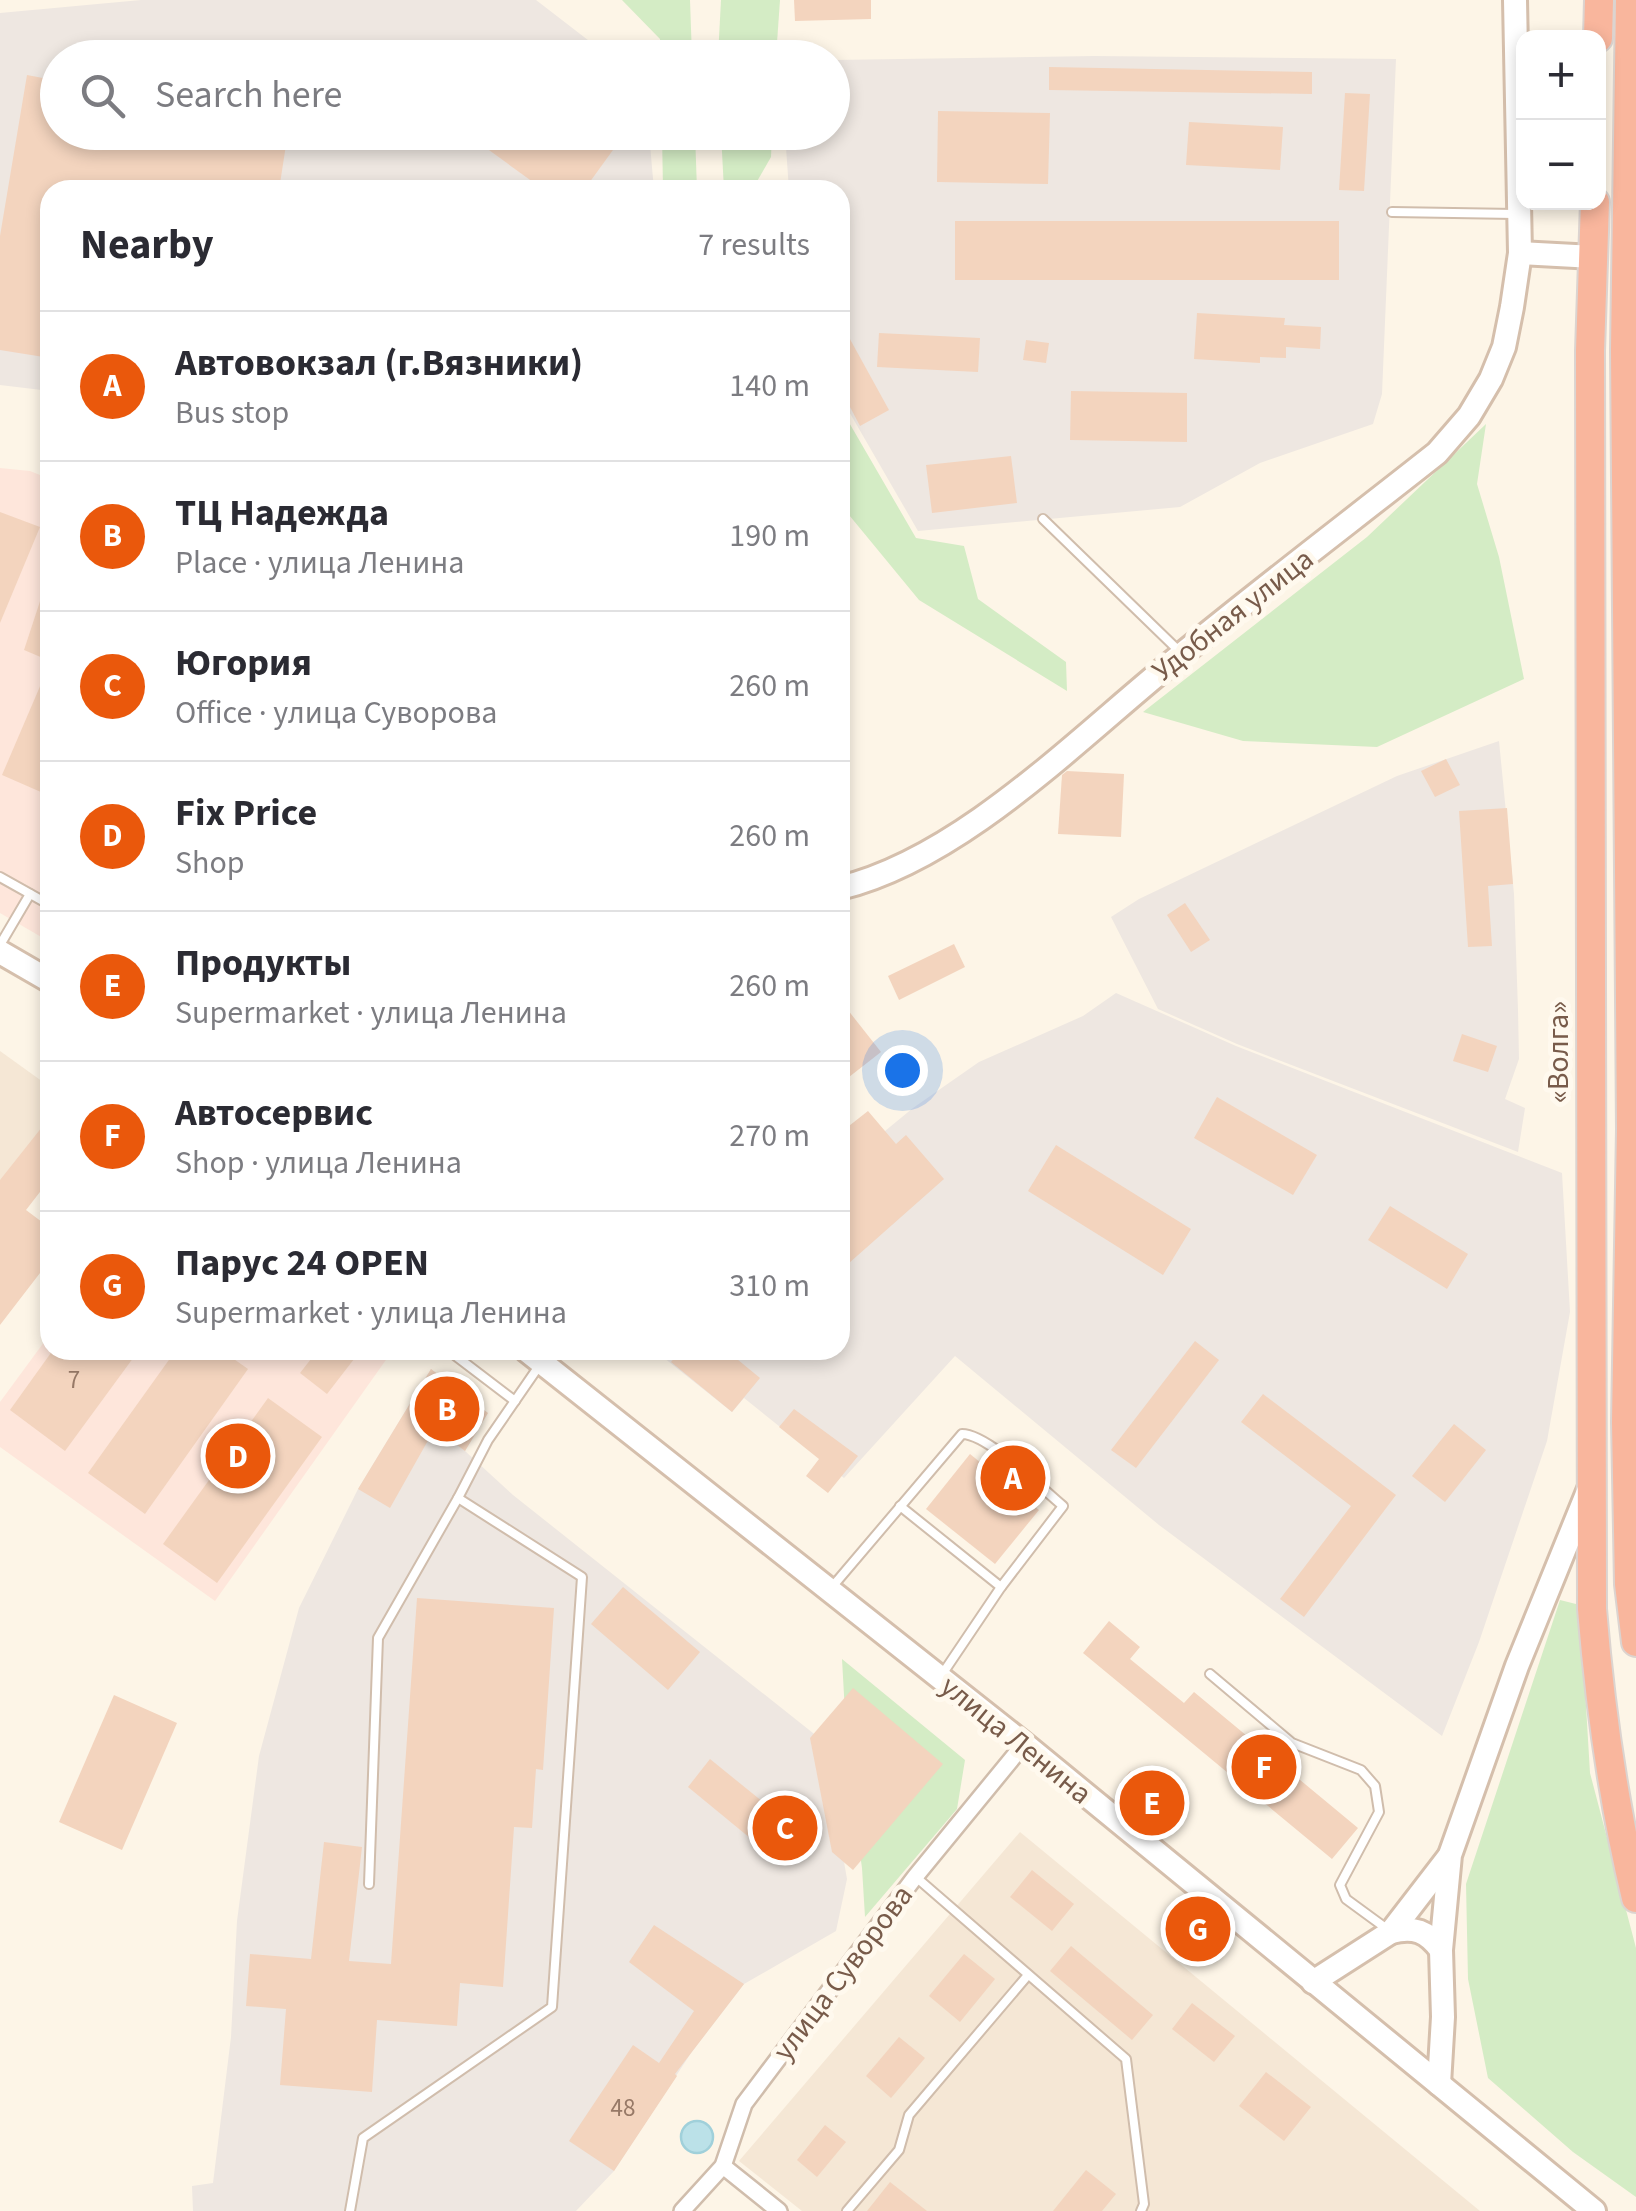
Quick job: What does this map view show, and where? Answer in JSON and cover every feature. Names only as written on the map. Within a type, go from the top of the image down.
[{"type":"highway","points":[[1598,0],[1598,30]]},
{"type":"highway","points":[[1630,0],[1631,260],[1625,365],[1634,1129],[1630,1584],[1636,1642]]},
{"type":"highway","name":"«Волга»","points":[[1594,210],[1590,351],[1592,1609],[1601,1713],[1617,1820],[1636,1898]]},
{"type":"highway","points":[[1594,257],[1631,260]]},
{"type":"main road","name":"Удобная улица","points":[[850,886],[914,862],[1002,803],[1182,654],[1437,454],[1470,416],[1504,347],[1520,253],[1515,0]]},
{"type":"main road","points":[[1520,253],[1594,257]]},
{"type":"main road","points":[[0,952],[40,975]]},
{"type":"main road","name":"улица Ленина","points":[[539,1360],[1024,1744],[1594,2211]]},
{"type":"main road","points":[[1439,2084],[1441,1950],[1450,1855],[1517,1666],[1592,1484]]},
{"type":"main road","points":[[1314,1982],[1390,1932],[1450,1855]]},
{"type":"main road","points":[[1390,1932],[1408,1928],[1422,1932],[1441,1950]]},
{"type":"street","name":"улица Суворова","points":[[682,2211],[724,2166],[744,2104],[915,1877],[1024,1744]]},
{"type":"street","points":[[724,2166],[779,2211]]},
{"type":"lane","points":[[1392,212],[1519,214]]},
{"type":"lane","points":[[1043,519],[1182,654]]},
{"type":"lane","points":[[0,877],[40,900]]},
{"type":"lane","points":[[0,944],[30,894]]},
{"type":"lane","points":[[461,1360],[515,1401]]},
{"type":"lane","points":[[369,1884],[378,1638],[488,1440],[515,1401],[532,1360]]},
{"type":"lane","points":[[830,1590],[962,1434],[974,1434],[996,1451],[1064,1506],[940,1678]]},
{"type":"lane","points":[[350,2211],[363,2138],[552,2007],[582,1577],[458,1498]]},
{"type":"lane","points":[[900,1506],[1002,1587]]},
{"type":"lane","points":[[1210,1674],[1292,1744],[1361,1770],[1374,1786],[1379,1812],[1340,1885],[1346,1899],[1390,1932]]},
{"type":"lane","points":[[915,1877],[1126,2058],[1144,2204],[1141,2211]]},
{"type":"lane","points":[[847,2211],[899,2150],[908,2115],[1028,1975]]},
{"type":"shaded area","points":[[141,0],[536,0],[588,40],[40,40],[40,150],[650,150],[653,180],[40,180],[40,390],[0,385],[0,13]]},
{"type":"shaded area","points":[[1094,56],[1396,59],[1382,394],[1373,424],[1260,463],[1180,507],[918,531],[850,413],[850,180],[788,180],[786,150],[850,150],[850,60]]},
{"type":"shaded area","points":[[0,468],[40,475],[40,936],[0,913]]},
{"type":"shaded area","points":[[1499,741],[1514,894],[1519,1059],[1505,1099],[1525,1108],[1518,1152],[1237,1044],[1158,1009],[1111,917],[1139,899],[1397,776]]},
{"type":"shaded area","points":[[1116,993],[1236,1046],[1562,1173],[1570,1312],[1547,1441],[1479,1642],[1442,1736],[1159,1525],[955,1356],[844,1478],[744,1398],[732,1412],[667,1360],[850,1360],[850,1160],[913,1108],[979,1062],[1083,1016]]},
{"type":"shaded area","points":[[0,1051],[40,1080],[40,1179],[0,1195]]},
{"type":"shaded area","points":[[40,1348],[40,1360],[386,1360],[215,1601],[0,1447],[0,1402]]},
{"type":"shaded area","points":[[431,1369],[488,1413],[465,1451],[513,1495],[823,1741],[847,1879],[836,1931],[744,1984],[691,2053],[614,2171],[576,2211],[193,2211],[192,2186],[213,2183],[231,2037],[237,1921],[259,1756],[299,1608],[358,1489]]},
{"type":"shaded area","points":[[1020,1832],[1480,2211],[802,2211],[739,2161]]},
{"type":"green space","points":[[622,0],[690,0],[691,40],[660,39]]},
{"type":"green space","points":[[721,0],[780,0],[777,40],[719,40]]},
{"type":"green space","points":[[662,150],[696,150],[697,180],[663,180]]},
{"type":"green space","points":[[722,150],[771,150],[758,180],[723,180]]},
{"type":"green space","points":[[850,424],[916,538],[964,546],[978,599],[1066,662],[1067,691],[919,600],[850,516]]},
{"type":"green space","points":[[1486,424],[1477,484],[1499,557],[1524,679],[1377,747],[1243,741],[1143,712],[1367,537]]},
{"type":"green space","points":[[1560,1600],[1580,1605],[1590,1773],[1636,1948],[1636,2197],[1573,2152],[1488,2078],[1468,1979],[1466,1884]]},
{"type":"green space","points":[[842,1659],[965,1760],[957,1809],[865,1917],[848,1767]]},
{"type":"water","points":[[697,2121],[708,2126],[713,2137],[708,2148],[697,2153],[686,2148],[681,2137],[686,2126]]},
{"type":"building","points":[[794,0],[871,0],[871,19],[795,21]]},
{"type":"building","points":[[1049,67],[1312,72],[1312,94],[1049,90]]},
{"type":"building","points":[[27,75],[40,78],[40,150],[285,150],[281,180],[40,180],[40,356],[0,350],[0,236]]},
{"type":"building","points":[[1345,93],[1370,94],[1364,191],[1339,190]]},
{"type":"building","points":[[938,111],[1050,113],[1048,184],[937,182]]},
{"type":"building","points":[[1189,122],[1283,127],[1280,170],[1186,165]]},
{"type":"building","points":[[489,150],[613,150],[591,180],[530,180]]},
{"type":"building","points":[[955,221],[1339,221],[1339,280],[955,280]]},
{"type":"building","points":[[1197,313],[1285,318],[1284,325],[1321,327],[1320,349],[1286,347],[1286,358],[1260,357],[1260,363],[1194,359]]},
{"type":"building","points":[[879,333],[980,338],[978,372],[877,367]]},
{"type":"building","points":[[850,339],[889,410],[860,426],[850,407]]},
{"type":"building","points":[[1026,340],[1049,343],[1046,363],[1023,360]]},
{"type":"building","points":[[1071,391],[1187,393],[1187,442],[1070,440]]},
{"type":"building","points":[[1011,456],[1017,503],[932,513],[926,465]]},
{"type":"building","points":[[0,512],[40,527],[0,623]]},
{"type":"building","points":[[40,601],[40,657],[24,650]]},
{"type":"building","points":[[40,686],[40,792],[2,775]]},
{"type":"building","points":[[1446,759],[1460,785],[1435,797],[1421,771]]},
{"type":"building","points":[[1067,771],[1124,774],[1121,837],[1058,834],[1062,775]]},
{"type":"building","points":[[1507,808],[1513,884],[1488,886],[1492,946],[1468,947],[1459,811]]},
{"type":"building","points":[[1185,903],[1210,940],[1191,952],[1167,915]]},
{"type":"building","points":[[954,944],[965,967],[899,1000],[888,976]]},
{"type":"building","points":[[850,1013],[881,1052],[850,1076]]},
{"type":"building","points":[[1462,1034],[1497,1046],[1488,1072],[1453,1061]]},
{"type":"building","points":[[1217,1097],[1317,1155],[1293,1195],[1194,1138]]},
{"type":"building","points":[[868,1111],[896,1144],[906,1135],[944,1179],[850,1262],[850,1125]]},
{"type":"building","points":[[40,1130],[40,1192],[26,1210],[40,1220],[40,1273],[0,1325],[0,1180]]},
{"type":"building","points":[[1056,1145],[1191,1229],[1163,1275],[1028,1191]]},
{"type":"building","points":[[1390,1206],[1468,1254],[1447,1289],[1368,1240]]},
{"type":"building","points":[[1195,1341],[1219,1360],[1136,1468],[1111,1450]]},
{"type":"building","points":[[46,1360],[132,1360],[65,1451],[10,1410]]},
{"type":"building","points":[[169,1360],[235,1360],[248,1369],[145,1514],[88,1473]]},
{"type":"building","points":[[310,1360],[353,1360],[327,1394],[300,1373]]},
{"type":"building","points":[[738,1360],[760,1378],[732,1412],[671,1362]]},
{"type":"building","points":[[431,1369],[488,1413],[465,1451],[435,1428],[390,1508],[358,1489]]},
{"type":"building","points":[[1263,1394],[1396,1495],[1304,1617],[1280,1599],[1351,1506],[1241,1422]]},
{"type":"building","points":[[268,1398],[322,1437],[217,1583],[163,1544]]},
{"type":"building","points":[[794,1409],[858,1456],[828,1493],[806,1476],[819,1459],[779,1427]]},
{"type":"building","points":[[1454,1424],[1486,1450],[1445,1502],[1412,1476]]},
{"type":"building","points":[[970,1454],[1039,1510],[995,1564],[926,1509]]},
{"type":"building","points":[[623,1587],[700,1652],[668,1690],[591,1624]]},
{"type":"building","points":[[417,1598],[554,1608],[543,1770],[536,1769],[532,1828],[514,1827],[503,1987],[460,1983],[457,2026],[377,2020],[372,2092],[280,2085],[286,2009],[246,2006],[250,1954],[311,1959],[324,1842],[362,1847],[349,1961],[391,1964]]},
{"type":"building","points":[[1109,1621],[1140,1647],[1130,1659],[1184,1703],[1194,1692],[1358,1828],[1332,1859],[1083,1653]]},
{"type":"building","points":[[853,1688],[943,1764],[853,1870],[832,1852],[810,1738]]},
{"type":"building","points":[[114,1695],[177,1723],[122,1850],[59,1822]]},
{"type":"building","points":[[710,1759],[795,1828],[772,1856],[688,1787]]},
{"type":"building","points":[[1130,1771],[1161,1797],[1152,1809],[1120,1783]]},
{"type":"building","points":[[1032,1870],[1074,1904],[1052,1931],[1010,1897]]},
{"type":"building","points":[[654,1925],[744,1984],[675,2074],[614,2171],[569,2141],[633,2045],[659,2063],[694,2011],[629,1962]]},
{"type":"building","points":[[1071,1946],[1153,2015],[1132,2040],[1050,1971]]},
{"type":"building","points":[[964,1954],[995,1979],[960,2022],[929,1996]]},
{"type":"building","points":[[1192,2003],[1235,2036],[1214,2062],[1172,2029]]},
{"type":"building","points":[[899,2037],[925,2058],[891,2098],[866,2076]]},
{"type":"building","points":[[1266,2072],[1311,2107],[1284,2141],[1239,2106]]},
{"type":"building","points":[[825,2125],[846,2142],[817,2177],[797,2160]]},
{"type":"building","points":[[1086,2170],[1116,2194],[1102,2211],[1053,2211]]},
{"type":"building","points":[[890,2182],[927,2211],[867,2211]]},
{"type":"place","name":"ТЦ Надежда","points":[[447,1409]]},
{"type":"place","name":"Fix Price","points":[[238,1456]]},
{"type":"place","name":"Автовокзал (г.Вязники)","points":[[1013,1478]]},
{"type":"place","name":"Автосервис","points":[[1264,1767]]},
{"type":"place","name":"Продукты","points":[[1152,1803]]},
{"type":"place","name":"Югория","points":[[785,1828]]},
{"type":"place","name":"Парус 24 OPEN","points":[[1198,1929]]}]
